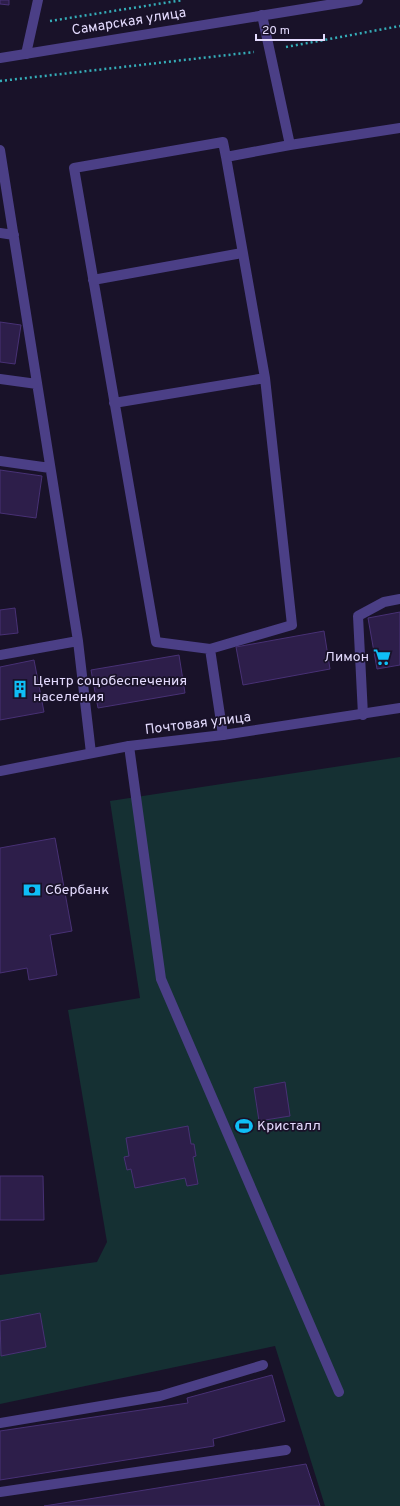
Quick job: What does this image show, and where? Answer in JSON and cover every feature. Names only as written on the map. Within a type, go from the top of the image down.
[{"type":"street","points":[[26,54],[38,0]]},
{"type":"street","name":"Самарская улица","points":[[0,58],[358,0]]},
{"type":"street","points":[[262,15],[290,145]]},
{"type":"street","points":[[226,157],[290,145],[400,128]]},
{"type":"street","points":[[223,142],[226,157],[265,378],[292,625],[210,649],[156,642],[74,168],[223,142]]},
{"type":"street","points":[[0,150],[78,641],[91,753]]},
{"type":"street","points":[[0,233],[14,235]]},
{"type":"street","points":[[93,280],[242,253]]},
{"type":"street","points":[[114,403],[265,378]]},
{"type":"street","points":[[0,379],[37,384]]},
{"type":"street","points":[[0,461],[50,468]]},
{"type":"street","points":[[363,715],[358,616],[384,602],[400,599]]},
{"type":"street","points":[[0,655],[78,641]]},
{"type":"street","points":[[210,649],[223,735]]},
{"type":"street","name":"Почтовая улица","points":[[0,771],[129,746],[223,735],[363,715],[400,708]]},
{"type":"street","points":[[129,746],[160,979],[339,1392]]},
{"type":"street","points":[[0,1423],[160,1396],[263,1365]]},
{"type":"street","points":[[0,1492],[286,1450]]},
{"type":"path","points":[[34,23],[183,0]]},
{"type":"path","points":[[0,81],[270,50],[400,26]]},
{"type":"green space","name":"Кристалл","points":[[400,757],[400,1506],[325,1506],[275,1346],[0,1404],[0,1275],[97,1262],[107,1242],[68,1010],[140,998],[110,801]]},
{"type":"building","points":[[0,0],[9,0],[9,5],[0,4]]},
{"type":"building","points":[[0,322],[21,325],[15,364],[0,362]]},
{"type":"building","points":[[0,470],[42,476],[36,518],[0,513]]},
{"type":"building","points":[[15,608],[18,633],[0,635],[0,610]]},
{"type":"building","points":[[400,612],[400,665],[377,669],[368,618]]},
{"type":"building","points":[[324,631],[330,669],[243,685],[236,647]]},
{"type":"building","points":[[179,655],[185,693],[98,708],[91,670]]},
{"type":"building","name":"Центр соцобеспечения населения","points":[[34,660],[44,712],[0,720],[0,667]]},
{"type":"building","name":"Сбербанк","points":[[55,838],[72,931],[50,935],[57,975],[29,980],[27,968],[0,973],[0,848]]},
{"type":"building","points":[[285,1082],[290,1116],[259,1121],[254,1088]]},
{"type":"building","points":[[188,1126],[191,1144],[194,1144],[196,1156],[193,1157],[198,1184],[187,1186],[185,1178],[135,1188],[131,1169],[127,1170],[124,1157],[129,1156],[126,1138]]},
{"type":"building","points":[[0,1176],[43,1176],[44,1220],[0,1220]]},
{"type":"building","points":[[40,1313],[46,1347],[1,1356],[0,1321]]},
{"type":"building","points":[[272,1375],[285,1421],[213,1439],[214,1446],[0,1480],[0,1431],[188,1403],[187,1398]]},
{"type":"building","points":[[306,1464],[320,1506],[44,1506],[114,1495]]},
{"type":"place","name":"Лимон","points":[[382,657]]},
{"type":"place","name":"Центр соцобеспечения населения","points":[[20,689]]},
{"type":"place","name":"Сбербанк","points":[[32,890]]},
{"type":"place","name":"Кристалл","points":[[244,1126]]}]
